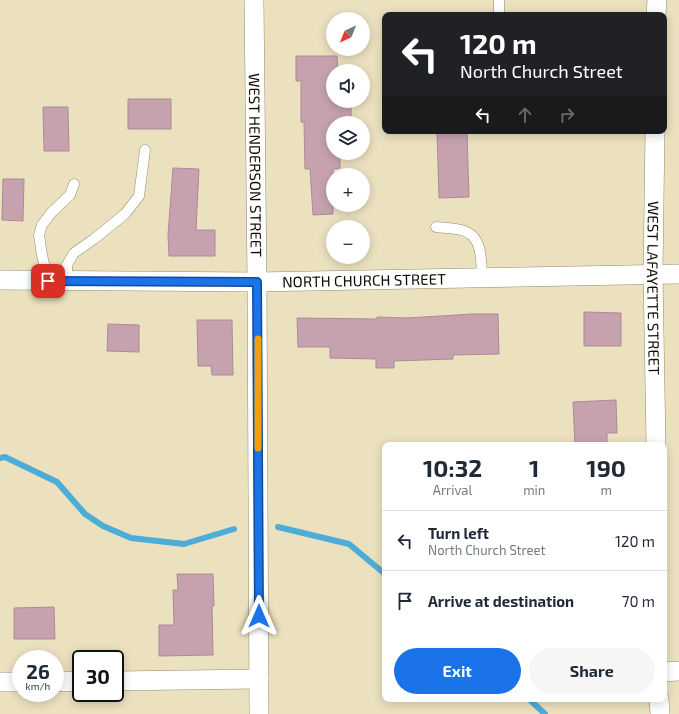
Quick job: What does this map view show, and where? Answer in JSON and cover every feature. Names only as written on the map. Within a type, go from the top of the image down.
[{"type":"street","name":"WEST HENDERSON STREET","points":[[254,0],[259,714]]},
{"type":"street","points":[[656,0],[656,12]]},
{"type":"street","name":"WEST LAFAYETTE STREET","points":[[655,134],[654,274],[656,442]]},
{"type":"street","name":"NORTH CHURCH STREET","points":[[0,280],[257,282],[679,274]]},
{"type":"street","points":[[667,672],[679,671]]},
{"type":"street","points":[[124,681],[259,679]]},
{"type":"street","points":[[0,682],[12,682]]},
{"type":"street","points":[[659,702],[660,714]]},
{"type":"lane","points":[[499,0],[499,12]]},
{"type":"lane","points":[[68,281],[67,265],[74,253],[125,214],[139,196],[145,150]]},
{"type":"lane","points":[[48,281],[39,235],[42,225],[51,212],[70,195],[74,184]]},
{"type":"lane","points":[[436,227],[462,230],[472,235],[479,245],[482,277]]},
{"type":"building","points":[[296,56],[337,56],[338,64],[326,64],[326,108],[351,108],[351,116],[326,116],[326,160],[340,160],[340,168],[326,168],[326,212],[333,212],[333,214],[313,215],[310,169],[305,169],[304,122],[301,122],[301,81],[296,81]]},
{"type":"building","points":[[128,99],[171,99],[171,129],[128,129]]},
{"type":"building","points":[[43,107],[68,107],[69,151],[44,151]]},
{"type":"building","points":[[437,134],[467,134],[469,197],[439,198]]},
{"type":"building","points":[[173,168],[199,169],[196,230],[215,230],[215,256],[169,256],[168,235]]},
{"type":"building","points":[[3,179],[24,179],[23,221],[2,220]]},
{"type":"building","points":[[584,312],[621,313],[621,346],[584,346]]},
{"type":"building","points":[[498,314],[499,354],[453,355],[453,359],[394,361],[394,368],[376,368],[376,359],[330,358],[330,347],[298,347],[297,318],[377,319],[377,317],[407,318]]},
{"type":"building","points":[[197,320],[232,320],[233,375],[212,375],[211,366],[198,366]]},
{"type":"building","points":[[108,324],[139,325],[139,352],[107,351]]},
{"type":"building","points":[[616,400],[617,433],[607,433],[607,442],[575,442],[573,402]]},
{"type":"building","points":[[177,574],[213,574],[213,655],[159,656],[159,625],[174,625],[173,590],[178,590]]},
{"type":"building","points":[[54,607],[55,639],[14,639],[14,608]]},
{"type":"waterway","points":[[0,458],[5,457],[57,482],[85,514],[103,526],[131,538],[184,544],[234,529]]},
{"type":"waterway","points":[[278,527],[349,544],[382,572]]},
{"type":"waterway","points":[[532,702],[545,714]]},
{"type":"slow traffic","points":[[258,339],[258,448]]},
{"type":"route","points":[[48,281],[257,282],[259,616]]}]
